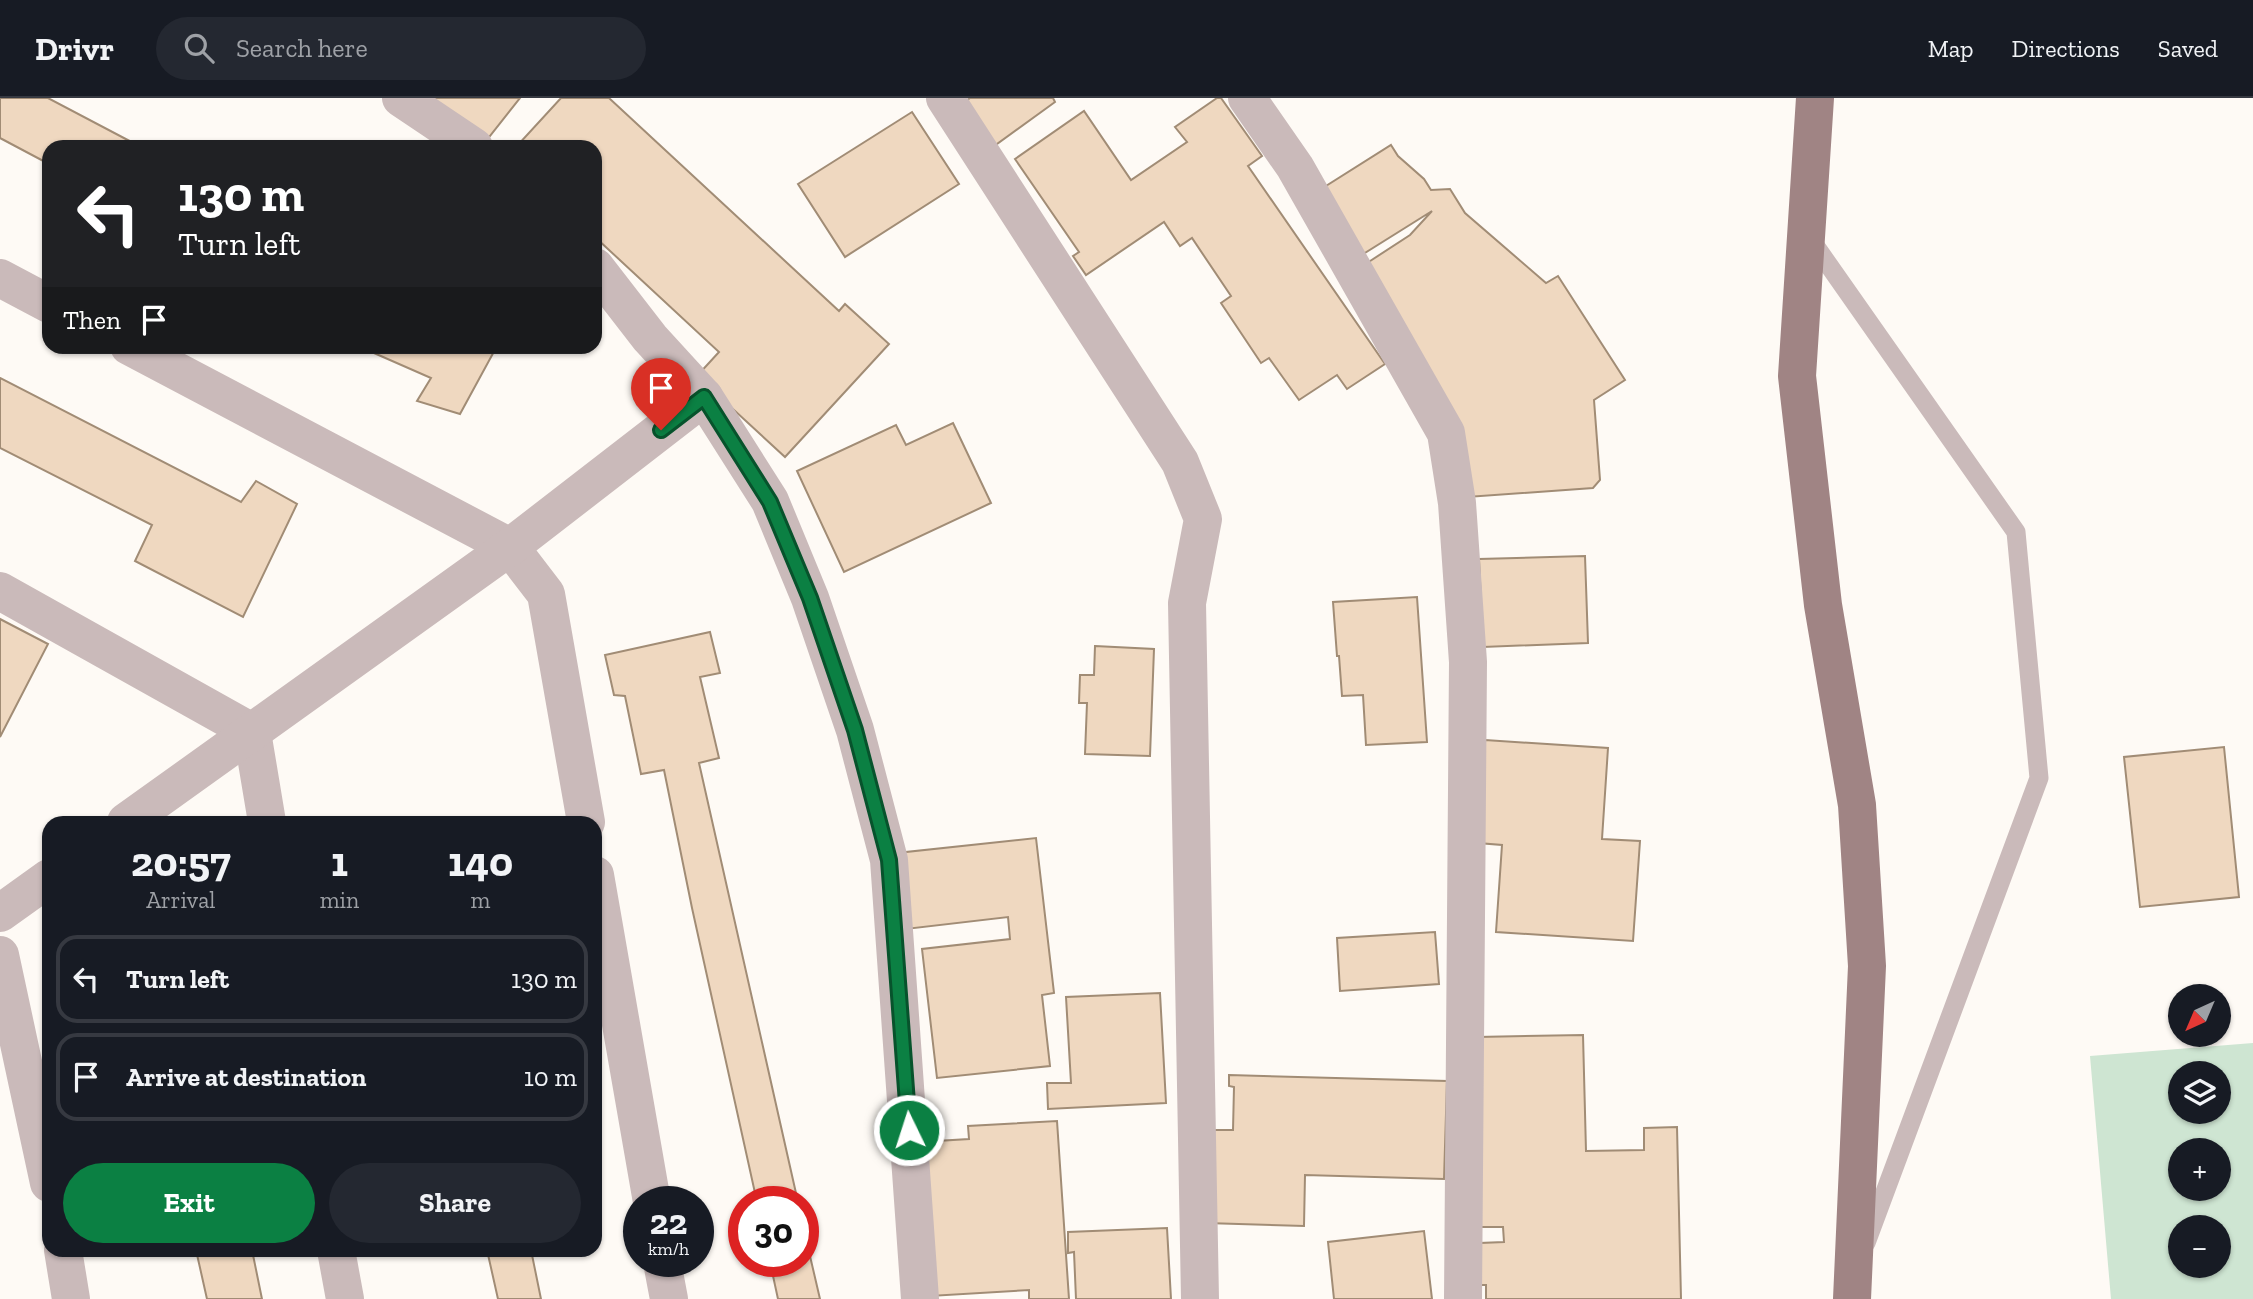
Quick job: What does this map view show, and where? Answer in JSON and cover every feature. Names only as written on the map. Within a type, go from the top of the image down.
[{"type":"main road","points":[[1815,98],[1797,376],[1823,605],[1857,805],[1867,966],[1852,1288]]},
{"type":"street","points":[[401,98],[464,140]]},
{"type":"street","points":[[945,98],[1180,462],[1203,519],[1187,603],[1200,1299]]},
{"type":"street","points":[[1247,98],[1295,167],[1446,433],[1457,503],[1468,662],[1463,1299]]},
{"type":"street","points":[[602,276],[650,338],[704,397],[770,502],[810,598],[855,730],[889,860],[920,1299]]},
{"type":"street","points":[[0,278],[42,300]]},
{"type":"street","points":[[144,354],[510,547],[546,594],[585,816]]},
{"type":"street","points":[[134,816],[510,547],[704,397]]},
{"type":"street","points":[[0,592],[252,732]]},
{"type":"street","points":[[252,732],[266,816]]},
{"type":"street","points":[[0,913],[42,883]]},
{"type":"street","points":[[602,915],[649,1186]]},
{"type":"street","points":[[0,955],[42,1150]]},
{"type":"street","points":[[64,1257],[71,1299]]},
{"type":"street","points":[[337,1257],[345,1299]]},
{"type":"street","points":[[665,1277],[669,1299]]},
{"type":"lane","points":[[1806,234],[2016,532],[2039,778],[1852,1288]]},
{"type":"green space","points":[[2253,1043],[2253,1299],[2111,1299],[2090,1056],[2231,1047],[2231,1045]]},
{"type":"building","points":[[0,98],[48,98],[128,140],[42,140],[42,160],[0,138]]},
{"type":"building","points":[[422,98],[520,98],[487,140],[474,140]]},
{"type":"building","points":[[561,98],[609,98],[839,311],[845,304],[889,344],[785,457],[697,376],[719,352],[602,243],[602,140],[522,140]]},
{"type":"building","points":[[970,98],[1053,98],[1055,102],[990,149],[959,106]]},
{"type":"building","points":[[1217,98],[1221,98],[1262,156],[1248,166],[1385,364],[1347,389],[1337,375],[1299,400],[1269,358],[1261,363],[1221,303],[1231,296],[1192,238],[1180,246],[1164,222],[1086,275],[1073,256],[1079,252],[1015,159],[1084,111],[1131,180],[1187,142],[1175,127]]},
{"type":"building","points":[[912,112],[959,184],[845,257],[798,184]]},
{"type":"building","points":[[1391,145],[1431,190],[1450,189],[1465,213],[1546,283],[1558,276],[1625,380],[1594,400],[1600,480],[1593,488],[1467,497],[1364,265],[1410,235],[1432,211],[1360,256],[1318,191]]},
{"type":"building","points":[[376,354],[493,354],[460,414],[417,401],[431,378]]},
{"type":"building","points":[[0,378],[241,502],[256,481],[297,504],[243,617],[135,561],[152,525],[0,448]]},
{"type":"building","points":[[953,423],[991,503],[844,572],[797,471],[896,425],[906,445]]},
{"type":"building","points":[[1585,556],[1588,643],[1483,647],[1479,559]]},
{"type":"building","points":[[1417,597],[1427,742],[1366,745],[1363,695],[1342,696],[1333,602]]},
{"type":"building","points":[[0,619],[48,644],[0,737]]},
{"type":"building","points":[[710,632],[720,673],[700,677],[719,758],[699,763],[794,1186],[753,1186],[664,770],[641,774],[625,696],[614,695],[605,655]]},
{"type":"building","points":[[1095,646],[1154,649],[1150,756],[1085,754],[1087,703],[1079,703],[1080,675],[1094,675]]},
{"type":"building","points":[[1485,740],[1608,748],[1602,839],[1640,841],[1633,941],[1496,932],[1502,845],[1478,843]]},
{"type":"building","points":[[2224,747],[2239,897],[2140,907],[2124,757]]},
{"type":"building","points":[[1036,838],[1054,993],[1042,995],[1050,1066],[937,1078],[922,949],[1010,939],[1008,917],[906,929],[897,853]]},
{"type":"building","points":[[1435,932],[1439,984],[1340,991],[1337,938]]},
{"type":"building","points":[[1160,993],[1166,1103],[1048,1109],[1047,1083],[1071,1083],[1066,997]]},
{"type":"building","points":[[1583,1035],[1586,1151],[1644,1150],[1644,1128],[1677,1127],[1681,1299],[1486,1299],[1486,1285],[1481,1285],[1480,1243],[1504,1242],[1503,1227],[1480,1227],[1477,1037]]},
{"type":"building","points":[[1229,1075],[1447,1081],[1444,1179],[1305,1175],[1304,1226],[1206,1223],[1208,1130],[1233,1130],[1234,1087],[1229,1086]]},
{"type":"building","points":[[1057,1121],[1069,1299],[1029,1299],[1029,1290],[930,1296],[920,1142],[969,1139],[968,1126]]},
{"type":"building","points":[[1167,1228],[1171,1299],[1076,1299],[1074,1252],[1068,1253],[1068,1232]]},
{"type":"building","points":[[1424,1231],[1432,1299],[1334,1299],[1328,1242]]},
{"type":"building","points":[[198,1257],[253,1257],[262,1299],[207,1299]]},
{"type":"building","points":[[489,1257],[532,1257],[541,1299],[498,1299]]},
{"type":"building","points":[[773,1277],[815,1277],[820,1299],[778,1299]]},
{"type":"route","points":[[661,430],[704,397],[770,502],[810,598],[855,730],[889,860],[909,1130]]}]
